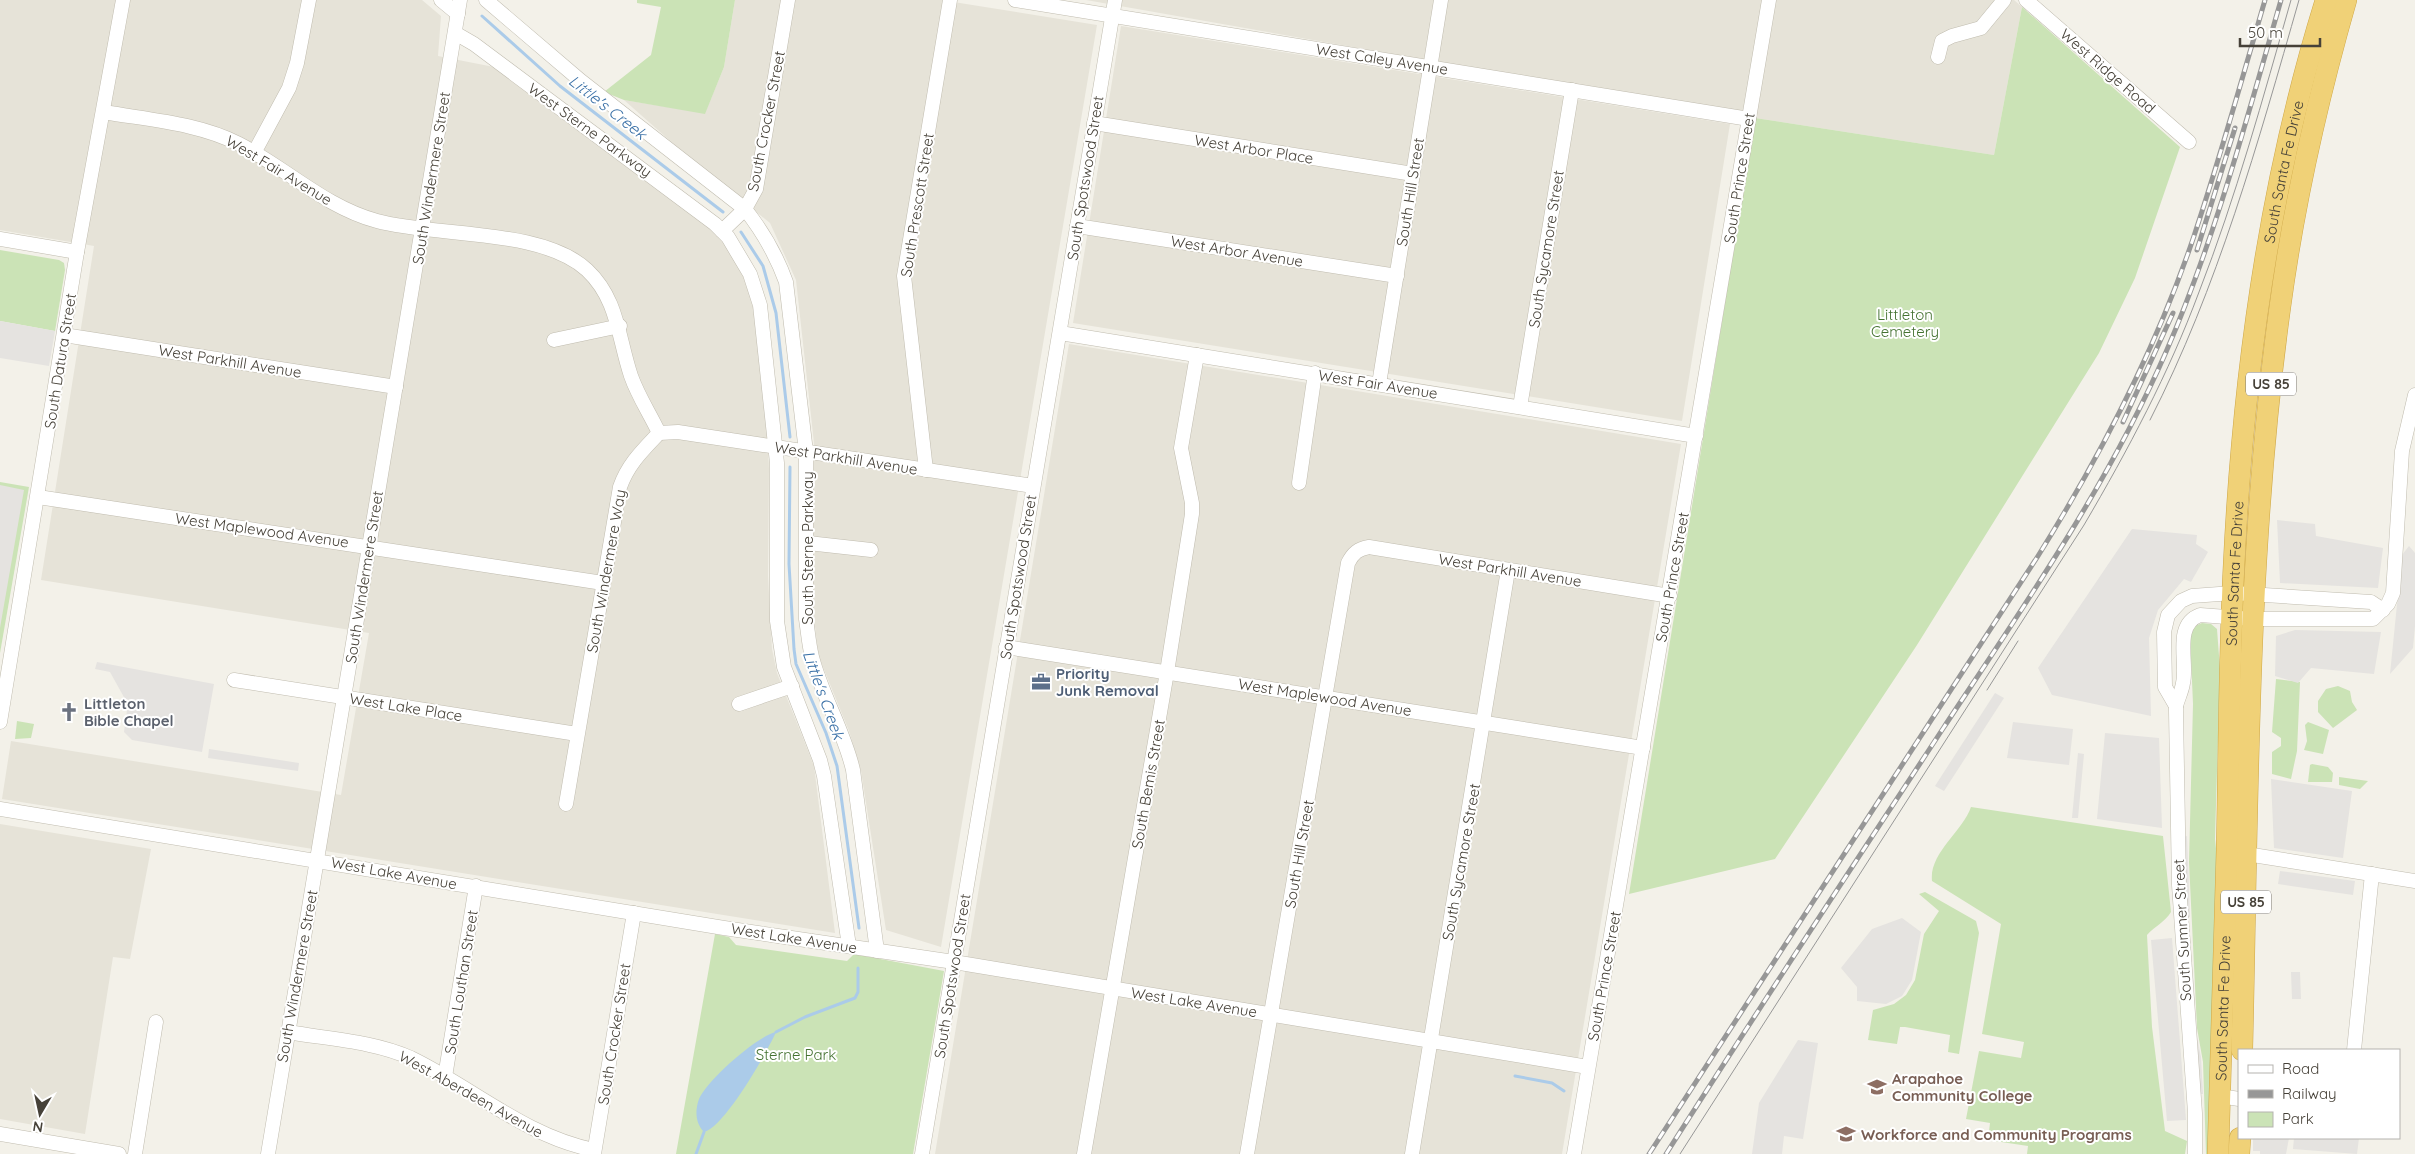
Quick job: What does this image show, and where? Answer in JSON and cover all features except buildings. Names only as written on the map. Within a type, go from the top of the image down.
[{"type":"highway","name":"South Santa Fe Drive","points":[[2242,1049],[2232,617],[2240,484],[2259,303],[2273,216],[2326,0]]},
{"type":"highway","name":"South Santa Fe Drive","points":[[2218,1154],[2229,1097],[2237,853],[2261,485],[2280,306],[2305,162],[2326,70],[2346,0]]},
{"type":"highway","points":[[2239,1154],[2240,1139]]},
{"type":"street","name":"South Datura Street","points":[[0,722],[5,663],[38,497],[78,252],[123,0]]},
{"type":"street","points":[[254,153],[288,88],[297,63],[310,0]]},
{"type":"street","points":[[441,0],[459,7]]},
{"type":"street","name":"West Sterne Parkway","points":[[486,0],[581,81],[745,209]]},
{"type":"street","name":"South Crocker Street","points":[[722,231],[745,209],[756,189],[788,0]]},
{"type":"street","name":"South Prescott Street","points":[[926,470],[904,276],[950,0]]},
{"type":"street","name":"West Caley Avenue","points":[[1015,0],[1749,119]]},
{"type":"street","name":"South Spotswood Street","points":[[922,1154],[1115,0]]},
{"type":"street","name":"South Hill Street","points":[[1379,384],[1441,0]]},
{"type":"street","name":"South Prince Street","points":[[1574,1154],[1643,748],[1654,672],[1670,596],[1769,0]]},
{"type":"street","points":[[1938,57],[1942,41],[1952,36],[1981,28],[2004,0]]},
{"type":"street","name":"West Ridge Road","points":[[2026,0],[2188,142]]},
{"type":"street","name":"South Windermere Street","points":[[268,1154],[459,7]]},
{"type":"street","name":"West Sterne Parkway","points":[[454,33],[490,56],[649,174],[722,231]]},
{"type":"street","name":"South Sycamore Street","points":[[1520,407],[1572,90]]},
{"type":"street","name":"West Fair Avenue","points":[[104,112],[198,128],[220,135],[254,153],[334,204],[355,214],[377,222],[422,228]]},
{"type":"street","name":"West Arbor Place","points":[[1094,123],[1413,174]]},
{"type":"street","name":"South Sterne Parkway","points":[[745,209],[764,234],[778,260],[786,282],[806,452],[808,543],[806,619],[813,659],[849,751],[877,951]]},
{"type":"street","name":"West Arbor Avenue","points":[[1077,226],[1396,276]]},
{"type":"street","points":[[422,228],[531,244],[560,252],[586,269],[608,295],[620,326],[631,375],[659,433]]},
{"type":"street","name":"South Sterne Parkway","points":[[722,231],[750,274],[760,305],[775,447],[778,543],[777,621],[784,667],[820,760],[824,776],[849,946]]},
{"type":"street","points":[[0,239],[78,252]]},
{"type":"street","points":[[554,340],[620,326]]},
{"type":"street","name":"West Fair Avenue","points":[[1060,333],[1696,436]]},
{"type":"street","name":"West Parkhill Avenue","points":[[64,335],[396,387]]},
{"type":"street","name":"South Bemis Street","points":[[1084,1154],[1167,672],[1192,514],[1192,503],[1181,448],[1197,355]]},
{"type":"street","points":[[1299,483],[1315,373]]},
{"type":"street","points":[[2383,610],[2393,593],[2402,451],[2415,395]]},
{"type":"street","name":"West Parkhill Avenue","points":[[659,433],[678,432],[1033,486]]},
{"type":"street","name":"South Windermere Way","points":[[566,804],[603,583],[624,474],[659,433]]},
{"type":"street","name":"West Maplewood Avenue","points":[[38,497],[603,583]]},
{"type":"street","points":[[808,543],[871,550]]},
{"type":"street","name":"West Parkhill Avenue","points":[[1352,554],[1360,548],[1369,547],[1670,596]]},
{"type":"street","name":"South Hill Street","points":[[1247,1154],[1348,563],[1352,554]]},
{"type":"street","name":"South Sycamore Street","points":[[1412,1154],[1508,570]]},
{"type":"street","name":"South Sumner Street","points":[[2176,706],[2165,687],[2164,632],[2168,615],[2174,607],[2192,596],[2233,593],[2371,602],[2383,610],[2373,619],[2253,619],[2200,615],[2192,618],[2184,632],[2183,682],[2176,706],[2179,885],[2195,1113],[2194,1154]]},
{"type":"street","name":"West Maplewood Avenue","points":[[1006,647],[1643,748]]},
{"type":"street","name":"West Lake Place","points":[[234,680],[577,734]]},
{"type":"street","points":[[739,704],[792,686]]},
{"type":"street","name":"West Lake Avenue","points":[[0,809],[634,913],[954,962],[1112,990],[1271,1014],[1588,1067]]},
{"type":"street","points":[[2237,853],[2415,881]]},
{"type":"street","points":[[2354,1049],[2372,874]]},
{"type":"street","name":"South Louthan Street","points":[[445,1077],[476,886]]},
{"type":"street","name":"South Crocker Street","points":[[594,1152],[634,913]]},
{"type":"street","points":[[135,1154],[156,1022]]},
{"type":"street","name":"West Aberdeen Avenue","points":[[288,1032],[369,1045],[394,1052],[445,1077],[541,1134],[594,1152]]},
{"type":"street","points":[[0,1134],[119,1154]]},
{"type":"shaded area","points":[[0,0],[422,0],[441,16],[438,56],[494,67],[708,227],[731,251],[752,295],[767,428],[769,469],[768,576],[772,649],[777,673],[814,766],[835,933],[2,799],[11,741],[341,795],[369,633],[41,580],[94,246],[0,230]]},
{"type":"shaded area","points":[[735,0],[941,0],[1097,25],[941,947],[886,930],[861,771],[849,731],[818,655],[812,598],[814,443],[796,280],[770,223],[685,154],[624,100],[705,113],[724,67]]},
{"type":"shaded area","points":[[1086,0],[2014,0],[2022,7],[1994,155],[1755,118]]},
{"type":"shaded area","points":[[1121,26],[1730,124],[1682,421],[1073,323]]},
{"type":"shaded area","points":[[0,321],[55,331],[49,366],[0,358]]},
{"type":"shaded area","points":[[1069,344],[1681,444],[1562,1154],[935,1154]]},
{"type":"shaded area","points":[[0,485],[24,490],[0,628]]},
{"type":"shaded area","points":[[2277,520],[2315,524],[2316,536],[2383,548],[2378,588],[2280,583]]},
{"type":"shaded area","points":[[2132,529],[2197,535],[2196,544],[2208,552],[2191,582],[2184,579],[2158,610],[2149,638],[2151,716],[2052,695],[2038,668]]},
{"type":"shaded area","points":[[2409,546],[2415,553],[2415,626],[2413,648],[2390,674],[2402,555]]},
{"type":"shaded area","points":[[2295,630],[2381,632],[2374,674],[2311,668],[2298,683],[2275,676],[2276,636]]},
{"type":"shaded area","points":[[97,662],[214,684],[202,752],[132,740],[124,732],[127,710],[125,699],[110,672],[95,669]]},
{"type":"shaded area","points":[[1995,693],[2004,698],[1944,791],[1935,786]]},
{"type":"shaded area","points":[[2013,722],[2073,729],[2069,765],[2007,758]]},
{"type":"shaded area","points":[[2105,733],[2159,738],[2162,828],[2097,819]]},
{"type":"shaded area","points":[[209,749],[299,763],[298,771],[208,758]]},
{"type":"shaded area","points":[[2078,753],[2084,754],[2078,818],[2072,818]]},
{"type":"shaded area","points":[[2271,779],[2352,791],[2343,858],[2274,848]]},
{"type":"shaded area","points":[[0,824],[151,849],[130,959],[113,957],[85,1134],[0,1119]]},
{"type":"shaded area","points":[[2187,836],[2190,917],[2186,917],[2183,837]]},
{"type":"shaded area","points":[[2280,871],[2355,881],[2353,895],[2278,884]]},
{"type":"shaded area","points":[[1902,918],[1921,932],[1912,980],[1902,996],[1886,1004],[1857,1001],[1857,987],[1841,968],[1872,929]]},
{"type":"shaded area","points":[[2172,938],[2186,1120],[2167,1121],[2151,940]]},
{"type":"shaded area","points":[[2291,972],[2300,972],[2301,999],[2292,999]]},
{"type":"shaded area","points":[[2190,975],[2193,975],[2196,1033],[2201,1057],[2203,1094],[2199,1094]]},
{"type":"shaded area","points":[[1798,1040],[1818,1043],[1803,1139],[1784,1136],[1782,1154],[1752,1154],[1759,1103]]},
{"type":"shaded area","points":[[2253,1139],[2289,1139],[2286,1154],[2260,1154],[2260,1151],[2253,1151]]},
{"type":"shaded area","points":[[2294,1139],[2359,1139],[2357,1154],[2293,1149]]},
{"type":"green space","points":[[637,0],[735,0],[724,67],[705,114],[624,100],[604,92],[651,55],[661,7],[637,3]]},
{"type":"green space","name":"Littleton Cemetery","points":[[2022,7],[2180,147],[2135,278],[2099,353],[1917,645],[1775,859],[1629,894],[1755,118],[1994,155]]},
{"type":"green space","points":[[0,250],[59,260],[64,263],[65,270],[55,331],[0,321]]},
{"type":"green space","points":[[0,482],[29,487],[0,653]]},
{"type":"green space","points":[[2202,623],[2211,624],[2217,629],[2220,669],[2215,839],[2221,896],[2214,1154],[2206,1154],[2203,1062],[2197,1028],[2189,862],[2193,704],[2190,635],[2193,627]]},
{"type":"green space","points":[[2276,679],[2300,682],[2297,751],[2291,779],[2272,774],[2272,752],[2281,746],[2281,738],[2272,732]]},
{"type":"green space","points":[[2338,686],[2350,691],[2352,702],[2357,710],[2333,728],[2318,712],[2318,701],[2326,689]]},
{"type":"green space","points":[[17,721],[34,724],[31,738],[15,739]]},
{"type":"green space","points":[[2308,722],[2329,730],[2323,754],[2304,750],[2307,741],[2305,725]]},
{"type":"green space","points":[[2310,765],[2328,767],[2333,773],[2332,782],[2308,782]]},
{"type":"green space","points":[[2339,777],[2368,781],[2360,789],[2339,785]]},
{"type":"green space","points":[[1971,807],[2163,836],[2171,912],[2166,919],[2147,935],[2152,1027],[2165,1131],[2187,1141],[2185,1154],[2027,1154],[2028,1146],[1988,1140],[1990,1123],[1966,1119],[1979,1051],[2021,1058],[2024,1042],[1982,1034],[2001,924],[1932,881],[1932,871],[1936,861],[1967,816]]},
{"type":"green space","points":[[1925,892],[1976,921],[1979,933],[1959,1054],[1948,1052],[1950,1035],[1905,1027],[1900,1027],[1897,1044],[1868,1040],[1873,1010],[1894,1004],[1906,995],[1915,980],[1924,934],[1939,911],[1919,894]]},
{"type":"green space","name":"Sterne Park","points":[[715,934],[729,937],[736,945],[847,961],[854,954],[944,971],[913,1154],[676,1154]]},
{"type":"water","points":[[776,1032],[754,1072],[733,1104],[713,1127],[704,1132],[697,1121],[696,1112],[699,1099],[704,1091],[721,1071],[745,1050]]},
{"type":"waterway","name":"Little's Creek","points":[[482,16],[560,86],[723,212]]},
{"type":"waterway","name":"Little's Creek","points":[[741,232],[763,266],[776,313],[790,437]]},
{"type":"waterway","name":"Little's Creek","points":[[790,467],[789,564],[796,664],[826,733],[837,766],[859,928]]},
{"type":"waterway","name":"Little's Creek","points":[[776,1032],[805,1017],[855,998],[858,992],[858,968]]},
{"type":"waterway","points":[[1515,1076],[1552,1083],[1564,1091]]},
{"type":"waterway","name":"Little's Creek","points":[[696,1154],[704,1132]]},
{"type":"tram line","points":[[1680,1154],[2084,525],[2132,440],[2175,352],[2212,256],[2248,147],[2291,0]]},
{"type":"tram line","points":[[2150,420],[2196,318],[2235,214],[2299,0]]},
{"type":"tram line","points":[[1987,690],[2018,641]]},
{"type":"railway","points":[[1649,1154],[2038,556],[2105,440],[2145,360],[2179,278],[2213,177],[2265,0]]},
{"type":"railway","points":[[1666,1154],[2034,590],[2118,450],[2166,352],[2200,266],[2243,133],[2281,0]]},
{"type":"railway","points":[[2197,250],[2235,128]]},
{"type":"railway","points":[[2123,422],[2173,313]]},
{"type":"place","name":"Priority Junk Removal","points":[[1041,682]]},
{"type":"place","name":"Littleton Bible Chapel","points":[[69,712]]},
{"type":"place","name":"Arapahoe Community College","points":[[1877,1087]]},
{"type":"place","name":"Workforce and Community Programs","points":[[1846,1134]]}]
